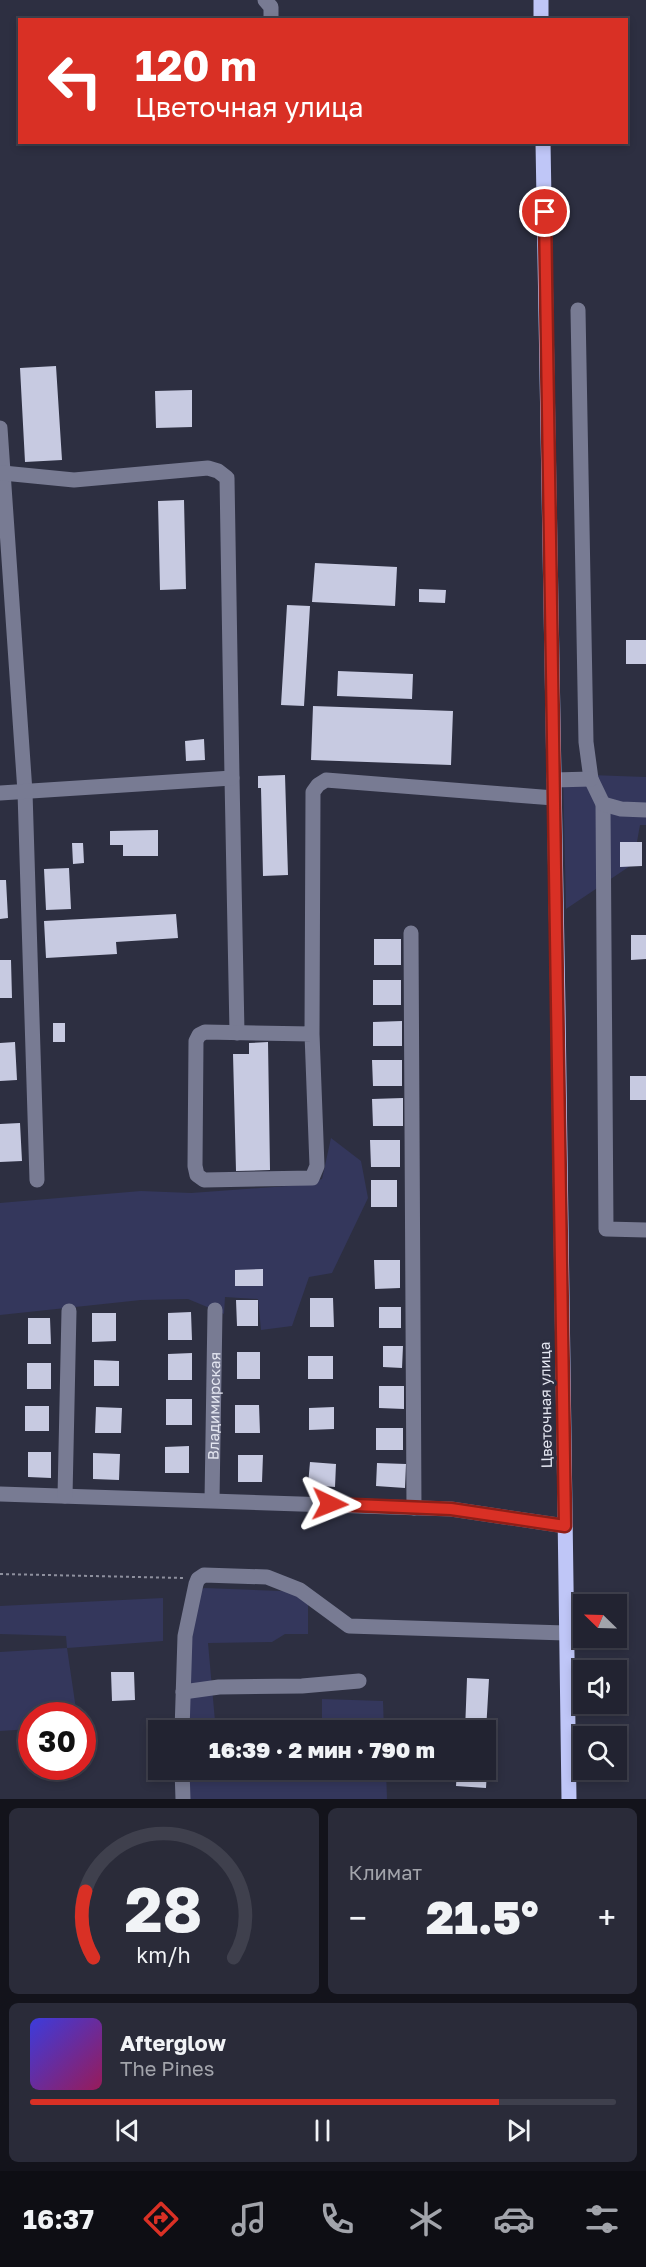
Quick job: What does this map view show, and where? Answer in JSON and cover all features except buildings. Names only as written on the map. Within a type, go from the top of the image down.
[{"type":"main road","points":[[541,0],[541,18]]},
{"type":"main road","name":"Цветочная улица","points":[[543,144],[558,1010],[568,1799]]},
{"type":"street","points":[[578,310],[586,742],[591,779],[603,804],[606,1229],[646,1230]]},
{"type":"street","points":[[0,428],[25,792],[37,1180]]},
{"type":"street","points":[[3,474],[74,480],[208,468],[218,471],[226,478],[237,1033]]},
{"type":"street","points":[[0,793],[232,778]]},
{"type":"street","points":[[554,780],[591,779]]},
{"type":"street","points":[[312,1034],[205,1032],[199,1035],[196,1041],[195,1166],[197,1175],[204,1180],[312,1178],[317,1166],[312,1034],[314,792],[318,785],[326,780],[554,798]]},
{"type":"street","points":[[603,804],[621,809],[646,810]]},
{"type":"street","points":[[411,933],[414,1508]]},
{"type":"street","name":"Владимирская","points":[[212,1500],[215,1310]]},
{"type":"street","points":[[65,1496],[69,1311]]},
{"type":"street","points":[[0,1494],[451,1509],[565,1526]]},
{"type":"street","points":[[182,1720],[185,1636],[198,1578],[204,1575],[267,1576],[300,1590],[348,1626],[566,1633]]},
{"type":"street","points":[[183,1692],[219,1687],[302,1686],[359,1681]]},
{"type":"street","points":[[182,1780],[183,1799]]},
{"type":"path","points":[[0,1574],[198,1578]]},
{"type":"shaded area","points":[[563,774],[646,777],[646,825],[640,825],[633,864],[566,909]]},
{"type":"shaded area","points":[[331,1138],[361,1161],[368,1198],[332,1273],[309,1277],[292,1326],[261,1330],[258,1299],[225,1297],[224,1314],[188,1299],[141,1300],[0,1315],[0,1203],[141,1191],[191,1193],[301,1185],[322,1179]]},
{"type":"shaded area","points":[[204,1588],[308,1592],[308,1634],[285,1634],[272,1642],[208,1643],[215,1720],[189,1720],[184,1622],[192,1599]]},
{"type":"shaded area","points":[[163,1598],[163,1641],[67,1648],[66,1636],[0,1634],[0,1606]]},
{"type":"shaded area","points":[[67,1648],[75,1702],[18,1702],[18,1730],[0,1731],[0,1652]]},
{"type":"shaded area","points":[[322,1699],[383,1701],[384,1720],[322,1720]]},
{"type":"shaded area","points":[[190,1780],[386,1780],[387,1799],[190,1799]]},
{"type":"route","points":[[330,1504],[451,1509],[565,1526],[545,212]]}]
